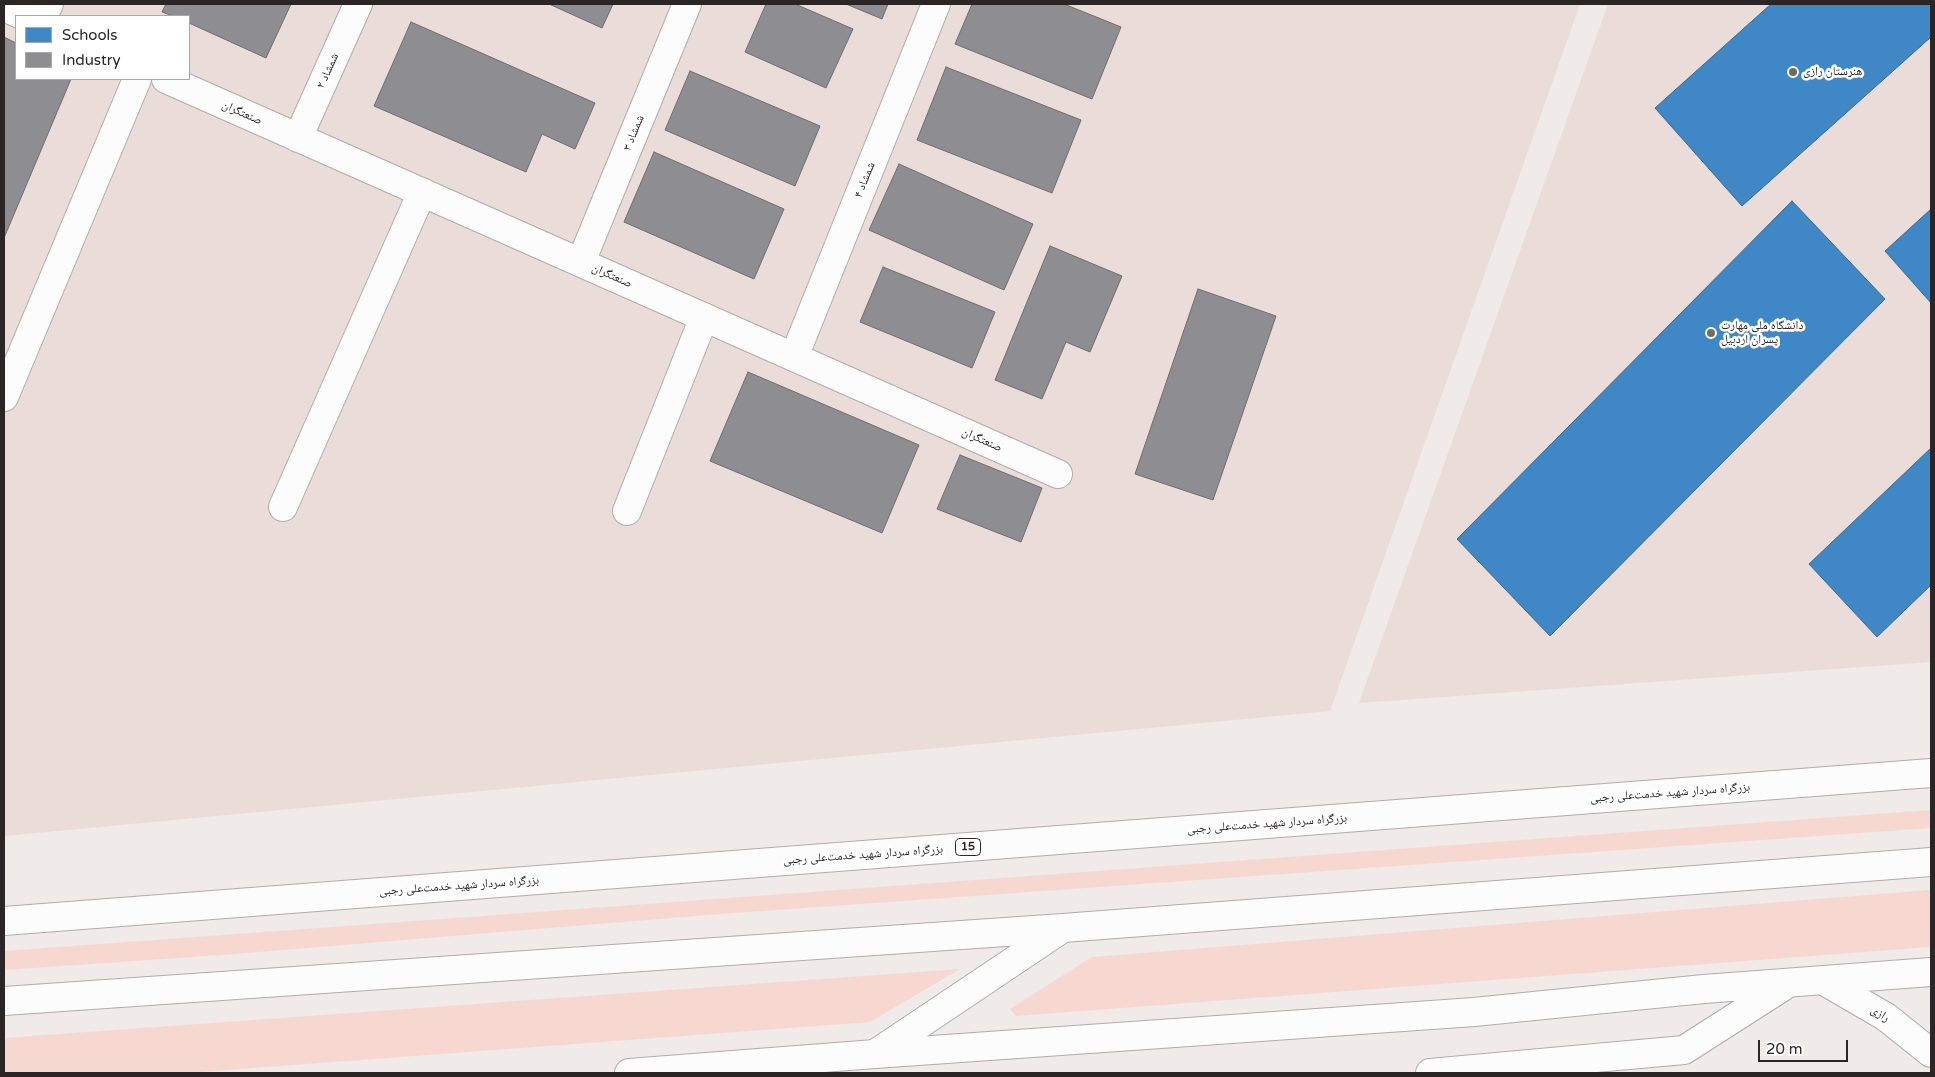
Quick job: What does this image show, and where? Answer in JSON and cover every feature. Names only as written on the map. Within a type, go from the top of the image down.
[{"type":"main road","name":"شمشاد ۲","points":[[298,138],[358,4]]},
{"type":"main road","name":"شمشاد ۳","points":[[581,262],[687,4]]},
{"type":"main road","name":"شمشاد ۴","points":[[794,357],[936,4]]},
{"type":"main road","points":[[4,7],[22,15]]},
{"type":"main road","points":[[4,397],[137,80]]},
{"type":"main road","name":"صنعتگران","points":[[168,80],[1058,474]]},
{"type":"main road","points":[[283,508],[422,192]]},
{"type":"main road","points":[[627,511],[704,317]]},
{"type":"main road","name":"بزرگراه سردار شهید خدمت‌علی رجبی","points":[[4,920],[1931,773]]},
{"type":"main road","points":[[4,1001],[1063,928],[1918,863],[1931,880]]},
{"type":"main road","points":[[875,1054],[1063,928]]},
{"type":"main road","points":[[629,1073],[1474,1012],[1704,990],[1931,972]]},
{"type":"main road","name":"رازی","points":[[1824,981],[1886,1017],[1931,1053]]},
{"type":"main road","points":[[1430,1073],[1479,1071],[1684,1050],[1787,984]]},
{"type":"shaded area","points":[[4,4],[1580,4],[1330,711],[4,836]]},
{"type":"shaded area","name":"دانشگاه ملی مهارت پسران اردبیل","points":[[1608,4],[1931,4],[1931,662],[1359,703]]},
{"type":"shaded area","points":[[1931,810],[1931,828],[720,914],[222,955],[4,970],[4,951]]},
{"type":"shaded area","points":[[1930,890],[1931,947],[1016,1016],[1010,1009],[1092,957]]},
{"type":"shaded area","points":[[960,969],[870,1022],[186,1073],[4,1073],[4,1038]]},
{"type":"building: Schools","name":"هنرستان رازی","points":[[1771,4],[1931,4],[1931,37],[1742,206],[1655,108]]},
{"type":"building: Schools","points":[[1792,201],[1885,299],[1550,636],[1457,539]]},
{"type":"building: Schools","points":[[1931,209],[1931,303],[1885,251]]},
{"type":"building: Schools","points":[[1931,448],[1931,585],[1877,637],[1809,564]]},
{"type":"building: Industry","points":[[166,4],[291,4],[266,58],[190,23],[190,15],[170,15],[162,12]]},
{"type":"building: Industry","points":[[549,4],[613,4],[602,28]]},
{"type":"building: Industry","points":[[766,4],[795,4],[853,29],[826,88],[745,52]]},
{"type":"building: Industry","points":[[846,4],[888,4],[882,19]]},
{"type":"building: Industry","points":[[972,4],[1064,4],[1121,27],[1092,99],[955,44]]},
{"type":"building: Industry","points":[[411,22],[595,103],[575,149],[542,134],[526,172],[374,106]]},
{"type":"building: Industry","points":[[4,37],[15,42],[15,80],[71,80],[4,238]]},
{"type":"building: Industry","points":[[946,67],[1081,120],[1052,193],[917,140]]},
{"type":"building: Industry","points":[[690,71],[820,126],[795,186],[665,130]]},
{"type":"building: Industry","points":[[654,152],[784,209],[754,279],[624,222]]},
{"type":"building: Industry","points":[[899,164],[1033,224],[1004,290],[869,230]]},
{"type":"building: Industry","points":[[1050,246],[1122,276],[1090,352],[1066,342],[1042,399],[995,380]]},
{"type":"building: Industry","points":[[883,267],[995,312],[972,368],[860,322]]},
{"type":"building: Industry","points":[[1198,289],[1276,316],[1213,500],[1135,474]]},
{"type":"building: Industry","points":[[748,372],[919,445],[882,533],[710,461]]},
{"type":"building: Industry","points":[[960,455],[1042,488],[1021,542],[937,509]]},
{"type":"place","name":"هنرستان رازی","points":[[1793,72]]},
{"type":"place","name":"دانشگاه ملی مهارت پسران اردبیل","points":[[1711,333]]}]
